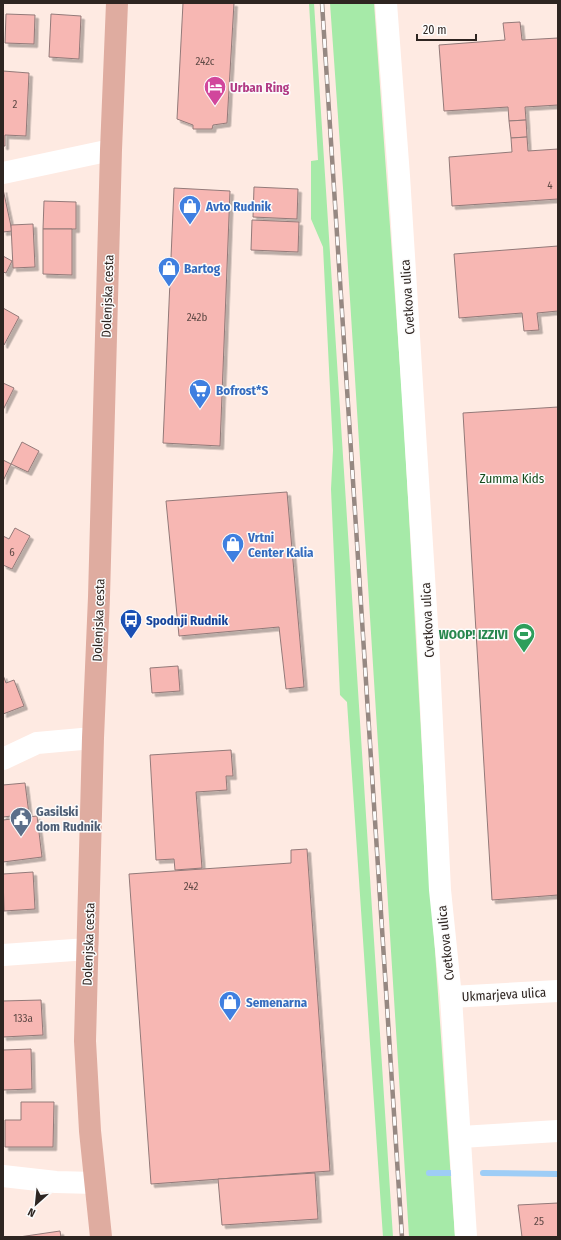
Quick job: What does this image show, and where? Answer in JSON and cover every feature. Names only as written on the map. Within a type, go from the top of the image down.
[{"type":"main road","name":"Dolenjska cesta","points":[[101,1237],[90,1131],[85,1041],[111,150],[117,3]]},
{"type":"street","name":"Cvetkova ulica","points":[[386,3],[399,168],[428,641],[440,890],[451,997],[466,1237]]},
{"type":"street","points":[[3,172],[111,150]]},
{"type":"street","points":[[3,759],[37,743],[93,738]]},
{"type":"street","points":[[3,955],[88,949]]},
{"type":"street","name":"Ukmarjeva ulica","points":[[451,997],[558,991]]},
{"type":"street","points":[[460,1137],[558,1131]]},
{"type":"street","points":[[3,1176],[56,1182],[95,1183]]},
{"type":"green space","points":[[309,3],[314,3],[393,1237],[383,1237],[347,702],[340,695],[331,489],[333,450],[323,247],[311,219],[311,161],[318,160]]},
{"type":"green space","points":[[330,3],[374,3],[403,408],[426,822],[455,1237],[409,1237]]},
{"type":"building","points":[[183,3],[234,3],[227,123],[213,125],[212,129],[193,129],[193,125],[177,119]]},
{"type":"building","points":[[6,14],[35,15],[34,44],[5,43]]},
{"type":"building","points":[[51,14],[81,16],[79,59],[49,57]]},
{"type":"building","points":[[520,22],[522,40],[558,38],[558,105],[525,107],[526,120],[509,121],[508,107],[444,111],[439,45],[505,40],[503,23]]},
{"type":"building","points":[[3,71],[29,73],[26,136],[5,135],[5,146],[3,146]]},
{"type":"building","points":[[526,120],[527,137],[511,138],[509,121]]},
{"type":"building","points":[[527,137],[528,151],[558,149],[558,199],[452,206],[449,157],[512,152],[511,138]]},
{"type":"building","points":[[254,187],[298,189],[297,219],[253,217]]},
{"type":"building","points":[[174,188],[230,191],[220,446],[163,443]]},
{"type":"building","points":[[3,189],[12,231],[3,232]]},
{"type":"building","points":[[44,201],[76,202],[76,229],[43,229]]},
{"type":"building","points":[[252,220],[299,222],[298,252],[251,250]]},
{"type":"building","points":[[33,224],[35,267],[13,268],[11,225]]},
{"type":"building","points":[[43,229],[72,229],[72,275],[43,274]]},
{"type":"building","points":[[558,246],[558,311],[537,313],[539,330],[524,331],[522,313],[459,318],[454,254]]},
{"type":"building","points":[[3,256],[12,261],[6,273],[3,272]]},
{"type":"building","points":[[3,308],[19,317],[4,345],[3,344]]},
{"type":"building","points":[[3,383],[14,388],[3,410]]},
{"type":"building","points":[[558,407],[558,895],[492,900],[463,413]]},
{"type":"building","points":[[22,442],[39,451],[28,472],[11,464]]},
{"type":"building","points":[[3,460],[11,464],[3,481]]},
{"type":"building","name":"Vrtni Center Kalia","points":[[287,492],[304,687],[286,689],[279,627],[179,636],[166,501]]},
{"type":"building","points":[[15,528],[30,536],[12,569],[3,565],[3,536],[9,539]]},
{"type":"building","points":[[178,666],[180,691],[152,693],[150,668]]},
{"type":"building","points":[[3,675],[6,683],[14,680],[24,706],[3,714]]},
{"type":"building","points":[[231,750],[233,776],[226,776],[227,790],[196,792],[202,868],[175,870],[174,859],[156,860],[150,755]]},
{"type":"building","points":[[25,783],[29,814],[3,817],[3,785]]},
{"type":"building","name":"Gasilski dom Rudnik","points":[[37,816],[42,857],[3,862],[3,820]]},
{"type":"building","name":"Semenarna","points":[[307,849],[330,1171],[151,1184],[129,874],[291,863],[291,850]]},
{"type":"building","points":[[33,872],[35,909],[4,911],[3,874]]},
{"type":"building","points":[[41,1000],[43,1035],[3,1037],[3,1001]]},
{"type":"building","points":[[31,1049],[32,1089],[3,1090],[3,1050]]},
{"type":"building","points":[[21,1102],[54,1102],[53,1147],[5,1147],[5,1120],[21,1120]]},
{"type":"building","points":[[315,1173],[318,1219],[222,1225],[218,1179]]},
{"type":"building","points":[[558,1203],[558,1237],[522,1237],[518,1205]]},
{"type":"building","points":[[60,1231],[61,1237],[19,1237]]},
{"type":"waterway","points":[[429,1173],[451,1173]]},
{"type":"waterway","points":[[483,1173],[558,1174]]},
{"type":"railway","points":[[322,3],[402,1237]]},
{"type":"place","name":"Urban Ring","points":[[215,106]]},
{"type":"place","name":"Avto Rudnik","points":[[190,226]]},
{"type":"place","name":"Bartog","points":[[169,288]]},
{"type":"place","name":"Bofrost*S","points":[[200,410]]},
{"type":"place","name":"Vrtni Center Kalia","points":[[233,564]]},
{"type":"place","name":"Spodnji Rudnik","points":[[131,640]]},
{"type":"place","name":"WOOP! IZZIVI","points":[[524,654]]},
{"type":"place","name":"Gasilski dom Rudnik","points":[[21,838]]},
{"type":"place","name":"Semenarna","points":[[230,1022]]},
{"type":"park label","name":"Zumma Kids","points":[[512,478]]}]
